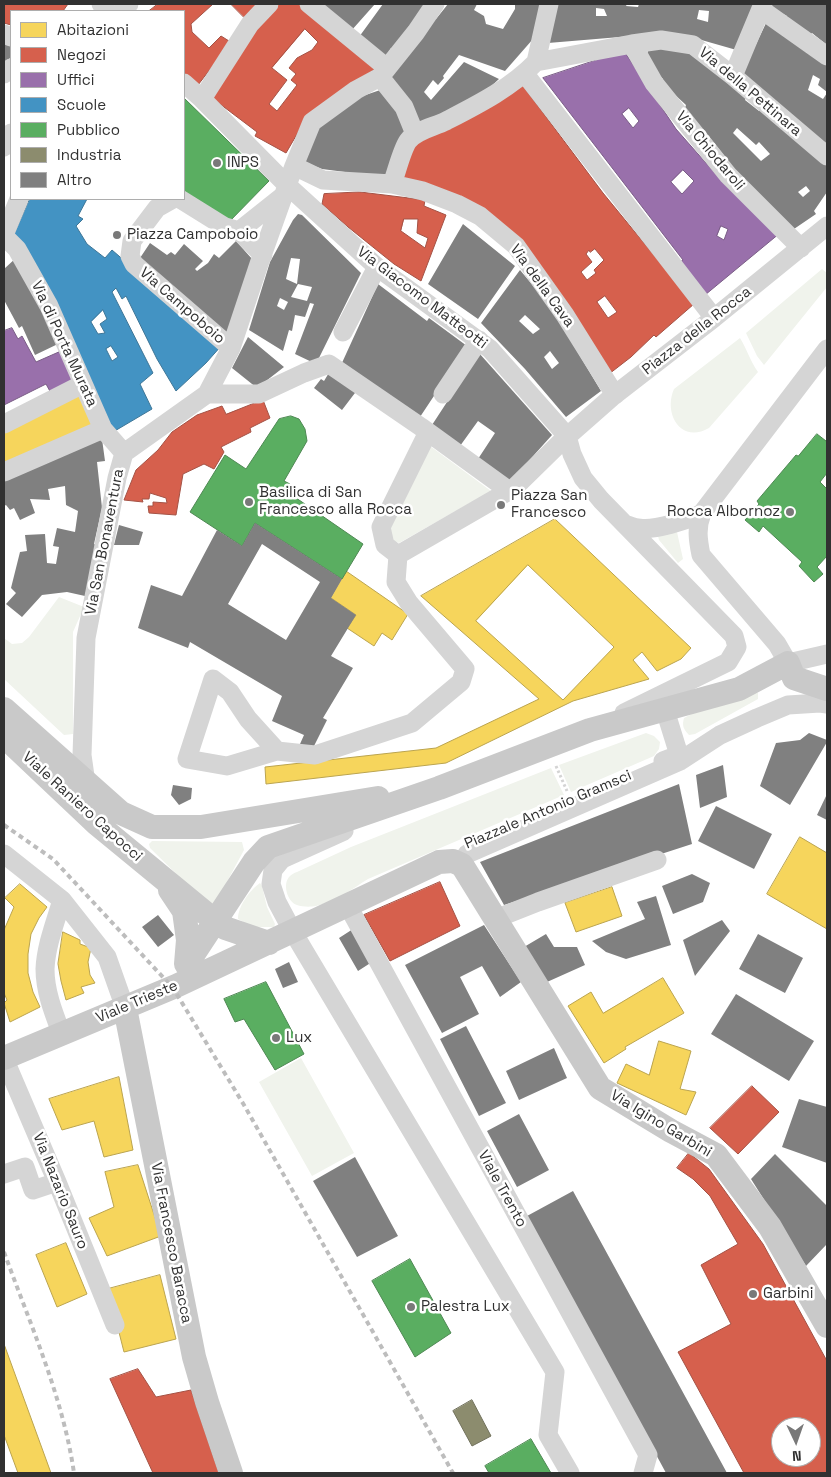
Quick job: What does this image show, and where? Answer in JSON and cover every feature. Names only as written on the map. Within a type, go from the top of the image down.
[{"type":"main road","points":[[187,964],[254,862],[268,847],[438,788],[590,730],[739,689],[788,663],[794,678],[827,689]]},
{"type":"main road","name":"Viale Raniero Capocci","points":[[4,709],[121,813],[152,827],[201,826],[438,788]]},
{"type":"main road","name":"Viale Raniero Capocci","points":[[4,736],[97,824],[160,877]]},
{"type":"main road","name":"Piazzale Antonio Gramsci","points":[[269,942],[324,916],[450,864]]},
{"type":"main road","name":"Via Igino Garbini","points":[[450,864],[495,919],[600,1088],[716,1155],[770,1227],[827,1326]]},
{"type":"main road","points":[[160,877],[225,928],[269,942]]},
{"type":"main road","points":[[160,877],[184,911],[188,940],[187,964],[184,974],[176,986]]},
{"type":"main road","name":"Viale Trieste","points":[[4,1058],[176,986],[269,942]]},
{"type":"main road","name":"Via Francesco Baracca","points":[[125,1008],[194,1358],[231,1473]]},
{"type":"street","points":[[202,99],[250,24],[269,4]]},
{"type":"street","points":[[309,4],[383,72],[404,107],[415,134],[408,142],[392,184]]},
{"type":"street","points":[[239,231],[286,191],[312,122],[383,72],[416,32],[435,4]]},
{"type":"street","points":[[549,4],[531,68],[714,318]]},
{"type":"street","points":[[733,76],[762,7],[827,56]]},
{"type":"street","name":"Via della Pettinara","points":[[415,134],[434,127],[484,102],[531,68],[632,44],[661,40],[693,45],[733,76],[827,156]]},
{"type":"street","name":"Via Chiodaroli","points":[[632,44],[654,83],[728,175],[801,248]]},
{"type":"street","name":"Via Giacomo Matteotti","points":[[185,85],[202,99],[286,191],[376,267],[490,349],[567,436]]},
{"type":"street","points":[[4,147],[10,135]]},
{"type":"street","name":"Via della Cava","points":[[294,166],[322,180],[392,184],[423,191],[457,204],[480,216],[516,246],[565,315],[615,395]]},
{"type":"street","name":"Via San Bonaventura","points":[[86,783],[82,754],[86,638],[117,478],[124,452],[207,394],[231,348],[286,191]]},
{"type":"street","points":[[4,236],[19,200]]},
{"type":"street","name":"Via Campoboio","points":[[171,200],[157,208],[132,241],[130,256],[134,264],[231,348]]},
{"type":"street","points":[[182,200],[224,227],[239,231],[261,259]]},
{"type":"street","name":"Piazza della Rocca","points":[[508,490],[514,488],[567,436],[615,395],[714,318],[827,226]]},
{"type":"street","name":"Via di Porta Murata","points":[[4,236],[17,249],[49,306],[103,429],[124,452]]},
{"type":"street","points":[[343,332],[376,267]]},
{"type":"street","points":[[443,394],[479,340]]},
{"type":"street","points":[[827,349],[702,513],[698,523],[697,537],[701,555],[776,644],[788,663],[827,654]]},
{"type":"street","points":[[207,394],[259,394],[304,373],[329,364],[508,490],[398,555]]},
{"type":"street","points":[[4,424],[83,384]]},
{"type":"street","points":[[4,472],[103,429]]},
{"type":"street","points":[[398,555],[385,545],[381,527],[423,429]]},
{"type":"street","points":[[567,436],[572,454],[583,478],[601,500],[734,636],[737,647],[728,662],[590,730]]},
{"type":"street","points":[[627,525],[640,529],[651,528],[692,518],[702,513]]},
{"type":"street","points":[[277,751],[248,719],[230,692],[213,679],[187,759],[227,766],[277,751],[315,755],[412,723],[461,682],[465,669],[409,603],[396,582],[398,555]]},
{"type":"street","name":"Piazzale Antonio Gramsci","points":[[450,864],[467,854],[680,761],[720,735],[788,705],[827,704]]},
{"type":"street","name":"Piazzale Antonio Gramsci","points":[[450,864],[464,844],[679,755],[665,710]]},
{"type":"street","points":[[438,788],[282,859],[273,870],[271,884],[277,902],[293,932],[555,1372],[548,1435],[570,1473]]},
{"type":"street","points":[[4,854],[62,900],[107,957],[125,1008]]},
{"type":"street","points":[[495,919],[656,860]]},
{"type":"street","points":[[62,900],[49,941],[45,970],[50,1000],[62,1034]]},
{"type":"street","name":"Piazzale Antonio Gramsci","points":[[277,902],[292,913],[324,916]]},
{"type":"street","name":"Viale Trento","points":[[348,906],[648,1455],[643,1473]]},
{"type":"street","name":"Via Nazario Sauro","points":[[4,1058],[115,1325]]},
{"type":"street","points":[[4,1174],[25,1167],[33,1190],[57,1182]]},
{"type":"shaded area","points":[[822,269],[827,273],[827,287],[764,365],[757,356],[746,333]]},
{"type":"shaded area","points":[[740,338],[758,372],[709,428],[699,432],[690,432],[683,429],[673,417],[671,399],[674,389]]},
{"type":"shaded area","points":[[430,446],[491,491],[399,543],[392,540],[390,528]]},
{"type":"shaded area","points":[[677,532],[683,559],[678,563],[659,540],[658,536]]},
{"type":"shaded area","points":[[59,597],[84,607],[73,632],[73,734],[64,735],[4,679],[4,638],[12,644],[22,643],[29,637]]},
{"type":"shaded area","points":[[755,692],[758,693],[758,699],[695,734],[689,735],[684,729],[684,718],[703,708]]},
{"type":"shaded area","points":[[646,733],[654,736],[660,742],[659,749],[654,756],[571,792],[559,765]]},
{"type":"shaded area","points":[[551,768],[564,795],[368,879],[330,902],[312,907],[299,906],[288,896],[286,883],[294,873],[351,847]]},
{"type":"shaded area","points":[[152,841],[242,842],[244,850],[215,904],[209,906],[150,848],[149,844]]},
{"type":"shaded area","points":[[260,883],[267,907],[275,924],[274,927],[253,927],[238,919],[245,899]]},
{"type":"shaded area","points":[[301,1058],[354,1153],[312,1176],[259,1082]]},
{"type":"building: Abitazioni","points":[[81,390],[96,425],[4,466],[4,428]]},
{"type":"building: Abitazioni","points":[[555,519],[691,648],[681,659],[657,671],[642,652],[633,660],[649,679],[573,701],[446,763],[266,784],[265,767],[436,748],[539,699],[421,596]],"holes":[[[528,565],[614,647],[563,700],[476,621]]]},
{"type":"building: Abitazioni","points":[[346,571],[408,614],[392,640],[382,633],[374,646],[347,628],[356,615],[331,598]]},
{"type":"building: Abitazioni","points":[[800,837],[827,853],[827,929],[767,894]]},
{"type":"building: Abitazioni","points":[[20,884],[47,907],[31,934],[28,954],[28,973],[33,992],[40,1007],[10,1022],[4,1003],[7,1000],[4,993],[4,930],[14,907],[5,898]]},
{"type":"building: Abitazioni","points":[[612,887],[622,916],[576,932],[565,903]]},
{"type":"building: Abitazioni","points":[[63,932],[80,940],[80,944],[91,948],[88,962],[90,975],[95,983],[81,987],[84,993],[66,1000],[58,964]]},
{"type":"building: Abitazioni","points":[[663,978],[684,1013],[625,1047],[626,1049],[604,1063],[568,1006],[591,992],[603,1013]]},
{"type":"building: Abitazioni","points":[[659,1041],[691,1051],[680,1089],[696,1092],[686,1115],[617,1083],[626,1064],[649,1075]]},
{"type":"building: Abitazioni","points":[[119,1077],[133,1150],[104,1157],[94,1121],[62,1130],[49,1099]]},
{"type":"building: Abitazioni","points":[[138,1165],[161,1236],[107,1256],[89,1218],[114,1207],[105,1172]]},
{"type":"building: Abitazioni","points":[[66,1243],[87,1294],[57,1307],[36,1255]]},
{"type":"building: Abitazioni","points":[[160,1275],[176,1339],[124,1352],[108,1289]]},
{"type":"building: Abitazioni","points":[[4,1344],[51,1473],[18,1473],[4,1435]]},
{"type":"building: Negozi","points":[[4,4],[68,4],[64,10],[10,10],[10,25],[4,23]]},
{"type":"building: Negozi","points":[[158,4],[213,4],[191,24],[192,32],[209,48],[221,36],[229,41],[198,85],[185,74],[185,10],[150,10]]},
{"type":"building: Negozi","points":[[231,4],[257,4],[244,17]]},
{"type":"building: Negozi","points":[[278,4],[305,4],[379,66],[303,124],[286,153],[255,136],[257,132],[212,98],[252,36]],"holes":[[[305,29],[318,42],[312,50],[297,58],[289,68],[296,74],[291,80],[297,85],[277,111],[269,104],[287,80],[272,68]]]},
{"type":"building: Negozi","points":[[523,86],[603,193],[694,304],[609,374],[485,210],[397,179],[411,141],[484,110]],"holes":[[[595,249],[604,260],[594,270],[596,273],[587,280],[581,272],[592,262],[586,254],[589,250],[590,252]],[[605,296],[617,312],[608,318],[597,302]]]},
{"type":"building: Negozi","points":[[360,192],[425,200],[424,206],[446,215],[421,281],[394,264],[322,204],[324,194]],"holes":[[[404,219],[418,219],[417,233],[428,238],[425,248],[401,231]]]},
{"type":"building: Negozi","points":[[263,400],[270,418],[250,428],[251,432],[221,447],[224,452],[214,469],[204,464],[183,474],[176,515],[149,513],[148,506],[153,506],[153,502],[167,503],[166,498],[150,493],[149,499],[142,499],[143,502],[124,500],[136,470],[158,450],[172,432],[197,415],[222,406],[226,414]]},
{"type":"building: Negozi","points":[[440,882],[460,926],[390,961],[364,915]]},
{"type":"building: Negozi","points":[[752,1086],[779,1112],[738,1154],[710,1128]]},
{"type":"building: Negozi","name":"Garbini","points":[[689,1153],[709,1169],[763,1244],[827,1361],[827,1473],[744,1473],[678,1352],[731,1324],[701,1265],[738,1244],[710,1196],[693,1179],[677,1168]]},
{"type":"building: Negozi","points":[[138,1369],[156,1397],[191,1390],[219,1473],[153,1473],[110,1379]]},
{"type":"building: Uffici","points":[[624,51],[676,129],[728,188],[780,233],[705,295],[680,262],[683,260],[543,78]],"holes":[[[629,108],[639,121],[633,128],[622,114]],[[683,170],[694,181],[682,194],[671,182]],[[721,226],[728,229],[724,240],[717,236]]]},
{"type":"building: Uffici","points":[[12,328],[18,339],[22,336],[36,362],[61,351],[75,384],[52,395],[46,384],[4,405],[4,331]]},
{"type":"building: Scuole","points":[[30,200],[86,200],[78,216],[83,219],[76,226],[87,244],[105,258],[112,250],[222,345],[176,391],[157,359],[126,296],[122,299],[116,288],[112,292],[153,373],[140,384],[152,409],[113,432],[14,235]],"holes":[[[103,310],[107,319],[100,324],[105,333],[98,334],[91,322]],[[111,346],[118,357],[112,361],[106,349]]]},
{"type":"building: Pubblico","name":"INPS","points":[[185,99],[269,181],[226,225],[185,198]]},
{"type":"building: Pubblico","name":"Basilica di San Francesco alla Rocca","points":[[291,416],[299,419],[305,429],[307,441],[284,481],[290,484],[286,491],[363,544],[342,579],[255,523],[242,546],[190,512],[225,455],[246,469],[279,419]]},
{"type":"building: Pubblico","name":"Rocca Albornoz","points":[[817,434],[826,441],[827,439],[827,473],[820,482],[827,489],[827,556],[817,567],[823,574],[814,582],[799,566],[802,562],[763,526],[759,532],[745,520],[759,504],[757,501],[796,455],[798,456]]},
{"type":"building: Pubblico","name":"Lux","points":[[266,982],[304,1054],[275,1070],[244,1019],[235,1022],[224,999]]},
{"type":"building: Pubblico","name":"Palestra Lux","points":[[410,1259],[451,1333],[415,1357],[372,1281]]},
{"type":"building: Pubblico","points":[[531,1439],[551,1473],[489,1473],[485,1466]]},
{"type":"building: Industria","points":[[472,1400],[491,1436],[472,1446],[453,1411]]},
{"type":"building: Altro","points":[[314,4],[375,4],[351,31]]},
{"type":"building: Altro","points":[[383,4],[429,4],[394,50],[391,48],[385,58],[359,37]]},
{"type":"building: Altro","points":[[448,4],[477,4],[474,10],[484,16],[486,24],[503,29],[515,9],[515,4],[541,4],[533,39],[505,71],[459,55],[438,85],[433,80],[424,92],[431,100],[464,62],[499,79],[485,92],[418,129],[387,81],[434,17],[436,19]]},
{"type":"building: Altro","points":[[556,4],[627,4],[626,6],[638,7],[639,4],[755,4],[740,51],[691,37],[632,36],[548,43]],"holes":[[[596,8],[604,9],[607,16],[596,16]],[[699,10],[709,11],[708,22],[697,19]]]},
{"type":"building: Altro","points":[[770,4],[827,4],[827,45],[812,33],[810,35],[785,19],[787,16],[769,7]]},
{"type":"building: Altro","points":[[767,21],[827,65],[827,92],[818,85],[820,79],[813,75],[808,90],[823,99],[827,93],[827,144],[741,76]]},
{"type":"building: Altro","points":[[4,42],[10,46],[10,58],[4,64]]},
{"type":"building: Altro","points":[[649,44],[685,50],[746,97],[745,100],[759,111],[762,108],[827,165],[827,192],[814,211],[816,214],[794,229],[739,175],[685,108],[686,105],[661,82],[663,79],[646,62]],"holes":[[[737,128],[756,145],[759,142],[770,154],[761,161],[733,133]],[[806,186],[810,191],[803,197],[798,192]]]},
{"type":"building: Altro","points":[[386,88],[407,122],[392,177],[345,174],[345,172],[322,169],[304,162],[317,125],[351,100]]},
{"type":"building: Altro","points":[[298,214],[302,215],[361,273],[316,364],[295,354],[314,304],[310,303],[305,317],[295,315],[292,331],[289,330],[283,351],[249,330],[270,262]],"holes":[[[291,258],[300,259],[297,284],[286,279]],[[298,284],[312,287],[307,301],[291,297]],[[280,298],[288,302],[284,310],[277,306]]]},
{"type":"building: Altro","points":[[463,224],[515,266],[478,319],[428,284]]},
{"type":"building: Altro","points":[[236,241],[253,260],[228,338],[136,264],[150,243],[167,255],[171,252],[175,255],[184,244],[203,261],[195,269],[197,271],[208,263],[214,254],[219,258]]},
{"type":"building: Altro","points":[[17,257],[60,343],[35,355],[22,326],[19,328],[4,300],[4,269]]},
{"type":"building: Altro","points":[[520,270],[550,306],[601,391],[566,417],[525,369],[481,323]],"holes":[[[525,315],[540,329],[533,334],[519,321]],[[550,351],[559,363],[552,369],[544,357]]]},
{"type":"building: Altro","points":[[378,284],[427,321],[429,318],[467,346],[420,417],[341,365]]},
{"type":"building: Altro","points":[[248,337],[284,367],[257,388],[232,368]]},
{"type":"building: Altro","points":[[479,353],[552,435],[509,483],[478,459],[495,433],[478,421],[460,446],[432,425]]},
{"type":"building: Altro","points":[[330,371],[358,389],[342,410],[314,388],[321,379],[324,381]]},
{"type":"building: Altro","points":[[102,439],[105,461],[97,462],[102,508],[94,544],[97,545],[85,596],[67,592],[42,595],[22,617],[6,604],[16,593],[11,588],[20,552],[27,551],[25,535],[45,534],[47,563],[56,564],[59,547],[53,546],[57,528],[75,532],[78,511],[66,505],[65,486],[48,489],[50,500],[30,499],[35,513],[20,520],[14,508],[10,510],[6,505],[4,506],[4,476]]},
{"type":"building: Altro","points":[[255,523],[342,579],[331,598],[356,615],[331,656],[353,668],[323,718],[327,720],[312,750],[300,744],[304,735],[272,721],[282,696],[190,642],[188,648],[138,628],[151,585],[182,596],[217,530],[242,546]],"holes":[[[262,544],[320,582],[286,640],[228,604]]]},
{"type":"building: Altro","points":[[119,525],[143,532],[139,545],[114,545]]},
{"type":"building: Altro","points":[[809,733],[827,740],[827,742],[790,805],[760,786],[776,743],[800,740]]},
{"type":"building: Altro","points":[[723,765],[727,797],[700,808],[696,775]]},
{"type":"building: Altro","points":[[679,784],[692,844],[504,905],[480,862]]},
{"type":"building: Altro","points":[[173,785],[192,788],[191,799],[179,805],[171,795]]},
{"type":"building: Altro","points":[[827,794],[827,820],[817,815]]},
{"type":"building: Altro","points":[[716,806],[772,834],[754,869],[698,841]]},
{"type":"building: Altro","points":[[692,874],[710,883],[703,902],[673,914],[662,886]]},
{"type":"building: Altro","points":[[656,896],[671,945],[626,959],[606,952],[592,941],[645,919],[637,902]]},
{"type":"building: Altro","points":[[158,915],[174,935],[158,947],[142,927]]},
{"type":"building: Altro","points":[[722,920],[730,931],[695,976],[683,940]]},
{"type":"building: Altro","points":[[484,925],[521,982],[500,997],[482,966],[460,977],[479,1014],[442,1033],[405,965]]},
{"type":"building: Altro","points":[[353,929],[372,962],[358,971],[339,938]]},
{"type":"building: Altro","points":[[546,934],[554,947],[577,947],[585,965],[547,982],[524,947]]},
{"type":"building: Altro","points":[[758,934],[803,958],[785,993],[739,969]]},
{"type":"building: Altro","points":[[289,962],[298,982],[283,988],[275,969]]},
{"type":"building: Altro","points":[[736,994],[814,1041],[789,1081],[711,1034]]},
{"type":"building: Altro","points":[[466,1026],[506,1103],[479,1116],[440,1039]]},
{"type":"building: Altro","points":[[554,1048],[567,1078],[519,1100],[506,1071]]},
{"type":"building: Altro","points":[[799,1099],[827,1107],[827,1163],[782,1147]]},
{"type":"building: Altro","points":[[519,1114],[549,1170],[517,1187],[487,1131]]},
{"type":"building: Altro","points":[[775,1154],[827,1206],[827,1244],[806,1266],[751,1179]]},
{"type":"building: Altro","points":[[355,1157],[398,1236],[357,1257],[313,1181]]},
{"type":"building: Altro","points":[[573,1191],[727,1473],[666,1473],[527,1216]]},
{"type":"railway","points":[[4,825],[53,859],[173,988],[244,1105],[453,1473]]},
{"type":"railway","points":[[4,1252],[54,1389],[69,1445],[74,1473]]},
{"type":"place","name":"INPS","points":[[217,163]]},
{"type":"place","name":"Piazza Campoboio","points":[[117,235]]},
{"type":"place","name":"Basilica di San Francesco alla Rocca","points":[[249,502]]},
{"type":"place","name":"Piazza San Francesco","points":[[501,505]]},
{"type":"place","name":"Rocca Albornoz","points":[[790,512]]},
{"type":"place","name":"Lux","points":[[276,1038]]},
{"type":"place","name":"Garbini","points":[[753,1294]]},
{"type":"place","name":"Palestra Lux","points":[[411,1307]]}]
